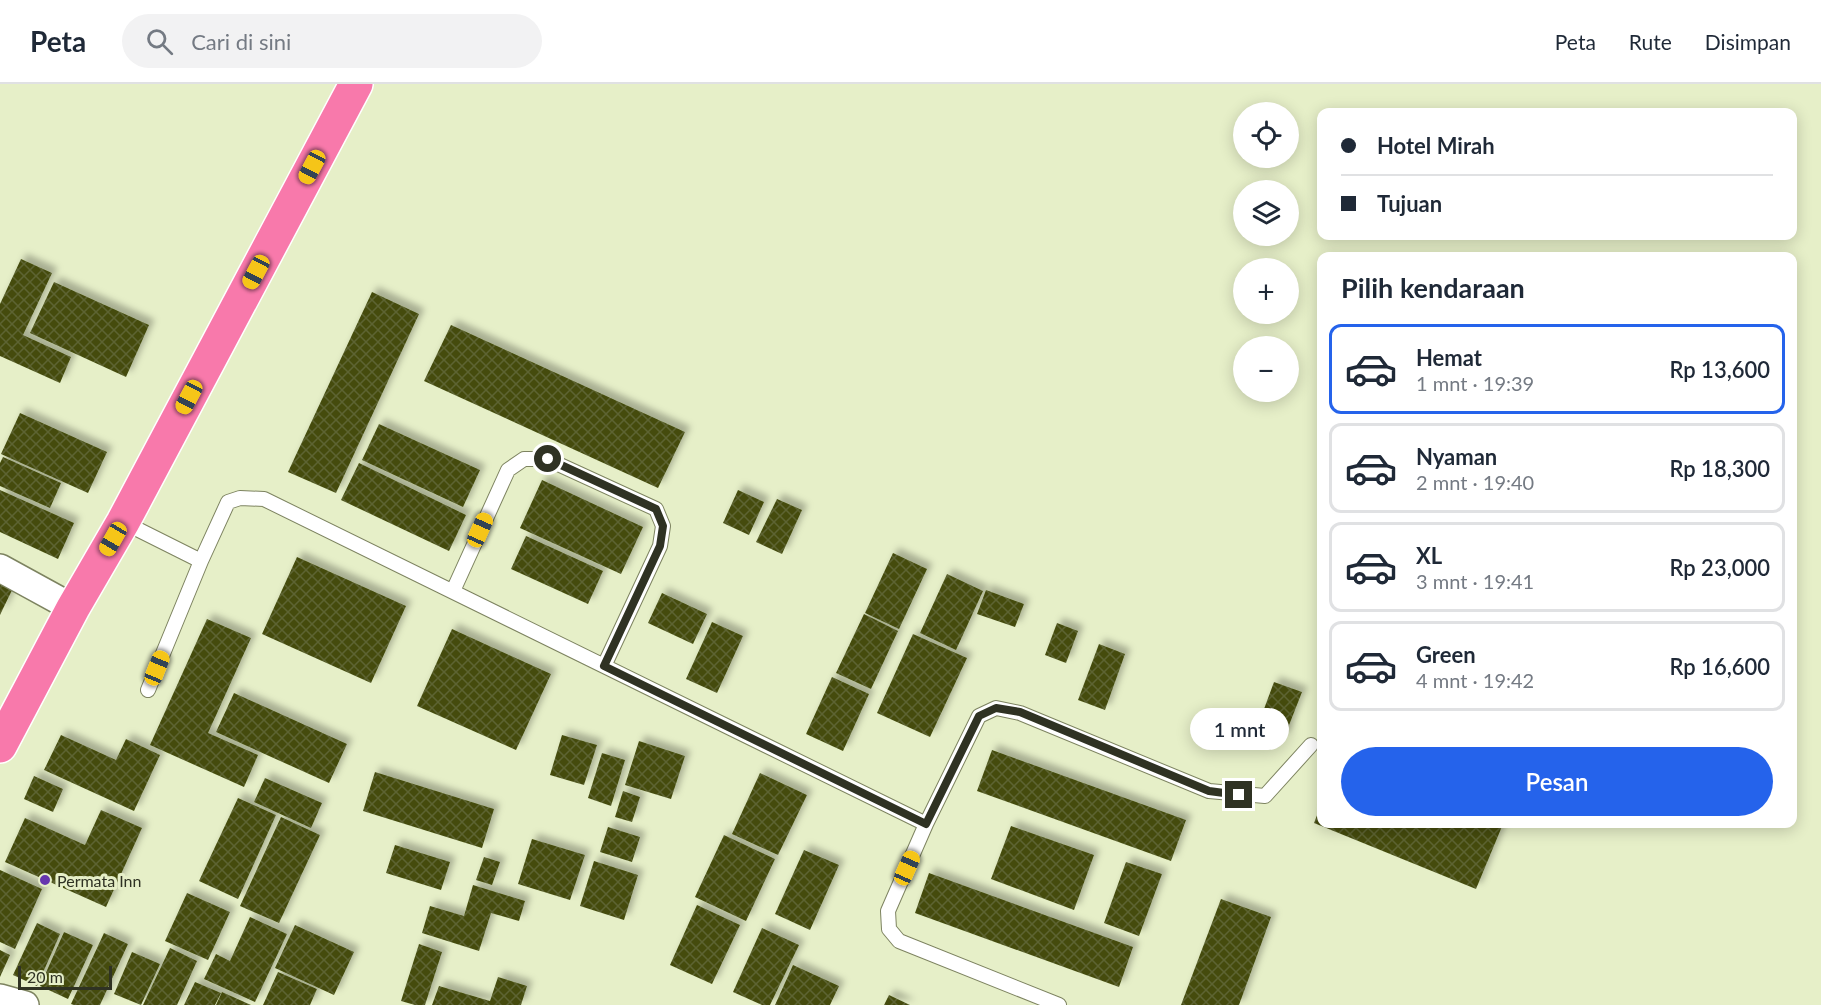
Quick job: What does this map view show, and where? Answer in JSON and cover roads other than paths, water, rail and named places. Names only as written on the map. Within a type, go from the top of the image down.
[{"type":"highway","points":[[0,746],[73,608],[123,522],[356,84]]},
{"type":"street","points":[[0,568],[73,608]]},
{"type":"street","points":[[0,998],[25,1005]]},
{"type":"lane","points":[[453,591],[508,470],[524,459],[548,459],[656,509],[663,526],[660,546],[604,666]]},
{"type":"lane","points":[[148,690],[228,502],[240,498],[264,499],[926,824]]},
{"type":"lane","points":[[123,522],[201,561]]},
{"type":"lane","points":[[1059,1005],[899,941],[889,929],[888,911],[926,824],[979,716],[996,708],[1020,712],[1209,791],[1265,796],[1311,745]]},
{"type":"place","name":"Permata Inn","points":[[45,880]]}]
